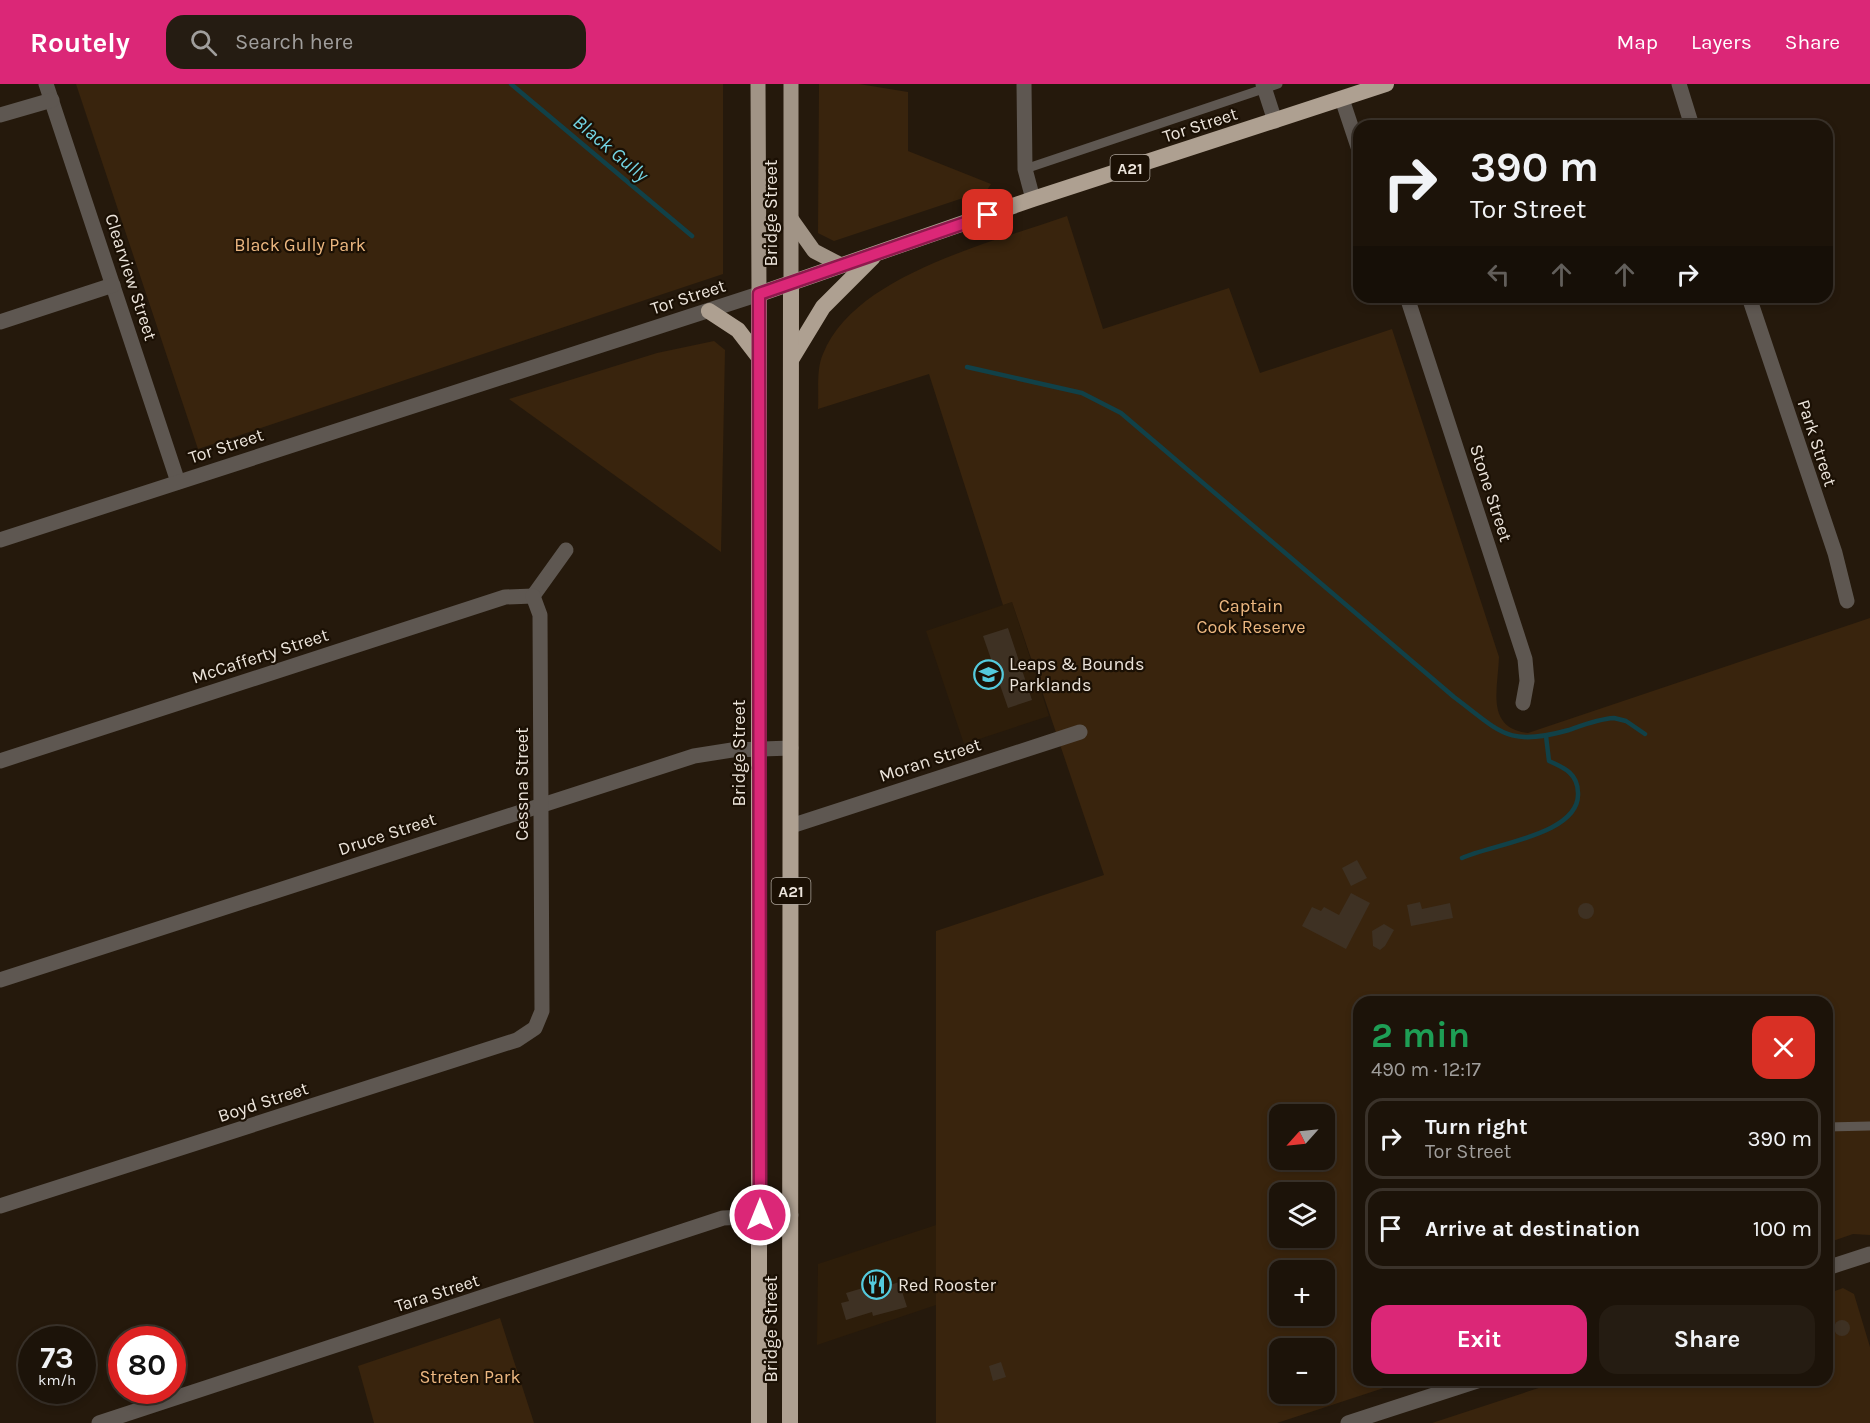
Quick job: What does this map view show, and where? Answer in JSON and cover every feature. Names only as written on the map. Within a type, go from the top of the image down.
[{"type":"highway","name":"Tor Street","points":[[759,294],[1033,200],[1342,99],[1367,87],[1386,84]]},
{"type":"highway","name":"A21","points":[[791,360],[822,307],[875,254]]},
{"type":"highway","name":"Bridge Street","points":[[790,1423],[791,283]]},
{"type":"highway","name":"Bridge Street","points":[[759,294],[759,1423]]},
{"type":"highway","points":[[709,311],[738,330],[758,356]]},
{"type":"main road","name":"Bridge Street","points":[[758,84],[759,294]]},
{"type":"main road","name":"Bridge Street","points":[[791,84],[791,283]]},
{"type":"main road","points":[[792,220],[814,251],[841,265]]},
{"type":"street","name":"Clearview Street","points":[[46,84],[178,482]]},
{"type":"street","points":[[1024,84],[1025,169],[1033,200]]},
{"type":"street","points":[[1679,84],[1690,120]]},
{"type":"street","points":[[1269,85],[1275,121]]},
{"type":"street","points":[[1342,99],[1353,132]]},
{"type":"street","points":[[0,114],[52,100]]},
{"type":"street","points":[[0,322],[113,285]]},
{"type":"street","name":"Tor Street","points":[[0,540],[759,294]]},
{"type":"street","name":"Stone Street","points":[[1409,303],[1525,659],[1527,681],[1523,703]]},
{"type":"street","name":"Park Street","points":[[1751,303],[1835,554],[1847,601]]},
{"type":"street","points":[[533,596],[567,550]]},
{"type":"street","name":"McCafferty Street","points":[[0,761],[505,597],[533,596]]},
{"type":"street","name":"Cessna Street","points":[[533,596],[540,615],[542,805],[542,1011],[535,1028]]},
{"type":"street","name":"Moran Street","points":[[791,826],[1080,732]]},
{"type":"street","name":"Druce Street","points":[[0,980],[694,756],[791,748]]},
{"type":"street","name":"Boyd Street","points":[[0,1206],[517,1040],[535,1028]]},
{"type":"street","name":"Tara Street","points":[[99,1423],[723,1218],[791,1215]]},
{"type":"street","points":[[1833,1266],[1870,1254]]},
{"type":"street","points":[[1348,1423],[1462,1386]]},
{"type":"lane","points":[[1025,169],[1269,85]]},
{"type":"lane","points":[[1833,1126],[1870,1126]]},
{"type":"shaded area","name":"Leaps & Bounds Parklands","points":[[1012,602],[1049,716],[964,744],[926,631]]},
{"type":"shaded area","name":"Red Rooster","points":[[936,1225],[936,1305],[817,1345],[818,1264]]},
{"type":"green space","name":"Black Gully Park","points":[[76,84],[723,84],[723,274],[198,449]]},
{"type":"green space","points":[[819,84],[859,84],[908,92],[908,151],[991,184],[987,190],[834,241],[818,233]]},
{"type":"green space","name":"Captain Cook Reserve","points":[[1067,216],[1103,329],[1229,288],[1260,373],[1392,329],[1499,657],[1496,694],[1500,715],[1505,724],[1514,730],[1528,733],[1870,618],[1870,1235],[1853,1234],[1833,1241],[1833,996],[1353,996],[1353,1386],[1390,1386],[1335,1404],[1335,1338],[1269,1338],[1269,1404],[1335,1404],[1277,1423],[936,1423],[936,931],[1104,875],[1012,602],[1003,605],[929,374],[818,409],[821,360],[840,326],[864,302],[894,282],[965,250]]},
{"type":"green space","points":[[714,341],[725,350],[721,552],[509,399],[657,353]]},
{"type":"green space","points":[[1843,1288],[1854,1294],[1870,1347],[1870,1423],[1432,1423],[1545,1386],[1833,1386],[1833,1292]]},
{"type":"green space","name":"Streten Park","points":[[500,1318],[534,1423],[374,1423],[358,1366]]},
{"type":"building","points":[[1008,628],[1032,700],[1008,708],[983,636]]},
{"type":"building","points":[[1357,860],[1367,878],[1351,886],[1342,868]]},
{"type":"building","points":[[1351,893],[1370,903],[1346,949],[1302,926],[1312,907],[1321,911],[1324,907],[1339,915]]},
{"type":"building","points":[[1420,902],[1422,909],[1450,903],[1453,918],[1411,926],[1407,905]]},
{"type":"building","points":[[1586,903],[1592,905],[1594,911],[1592,917],[1586,919],[1580,917],[1578,911],[1580,905]]},
{"type":"building","points":[[1384,924],[1394,930],[1385,946],[1380,950],[1373,946],[1372,931]]},
{"type":"building","points":[[899,1282],[907,1307],[873,1316],[872,1312],[846,1320],[841,1303],[849,1301],[846,1293],[880,1283],[881,1288]]},
{"type":"building","points":[[1842,1320],[1848,1322],[1850,1328],[1848,1334],[1842,1336],[1836,1334],[1834,1328],[1836,1322]]},
{"type":"building","points":[[1001,1362],[1006,1377],[993,1381],[989,1366]]},
{"type":"waterway","name":"Black Gully","points":[[511,84],[692,236]]},
{"type":"waterway","points":[[967,367],[1082,393],[1121,413],[1454,697],[1495,728],[1518,737],[1532,737],[1614,718],[1626,721],[1645,734]]},
{"type":"waterway","points":[[1462,858],[1550,828],[1565,819],[1575,807],[1578,793],[1576,781],[1565,769],[1549,761],[1546,736]]},
{"type":"place","name":"Leaps & Bounds Parklands","points":[[988,674]]},
{"type":"place","name":"Red Rooster","points":[[877,1285]]},
{"type":"route","points":[[760,1215],[759,294],[988,215]]}]
